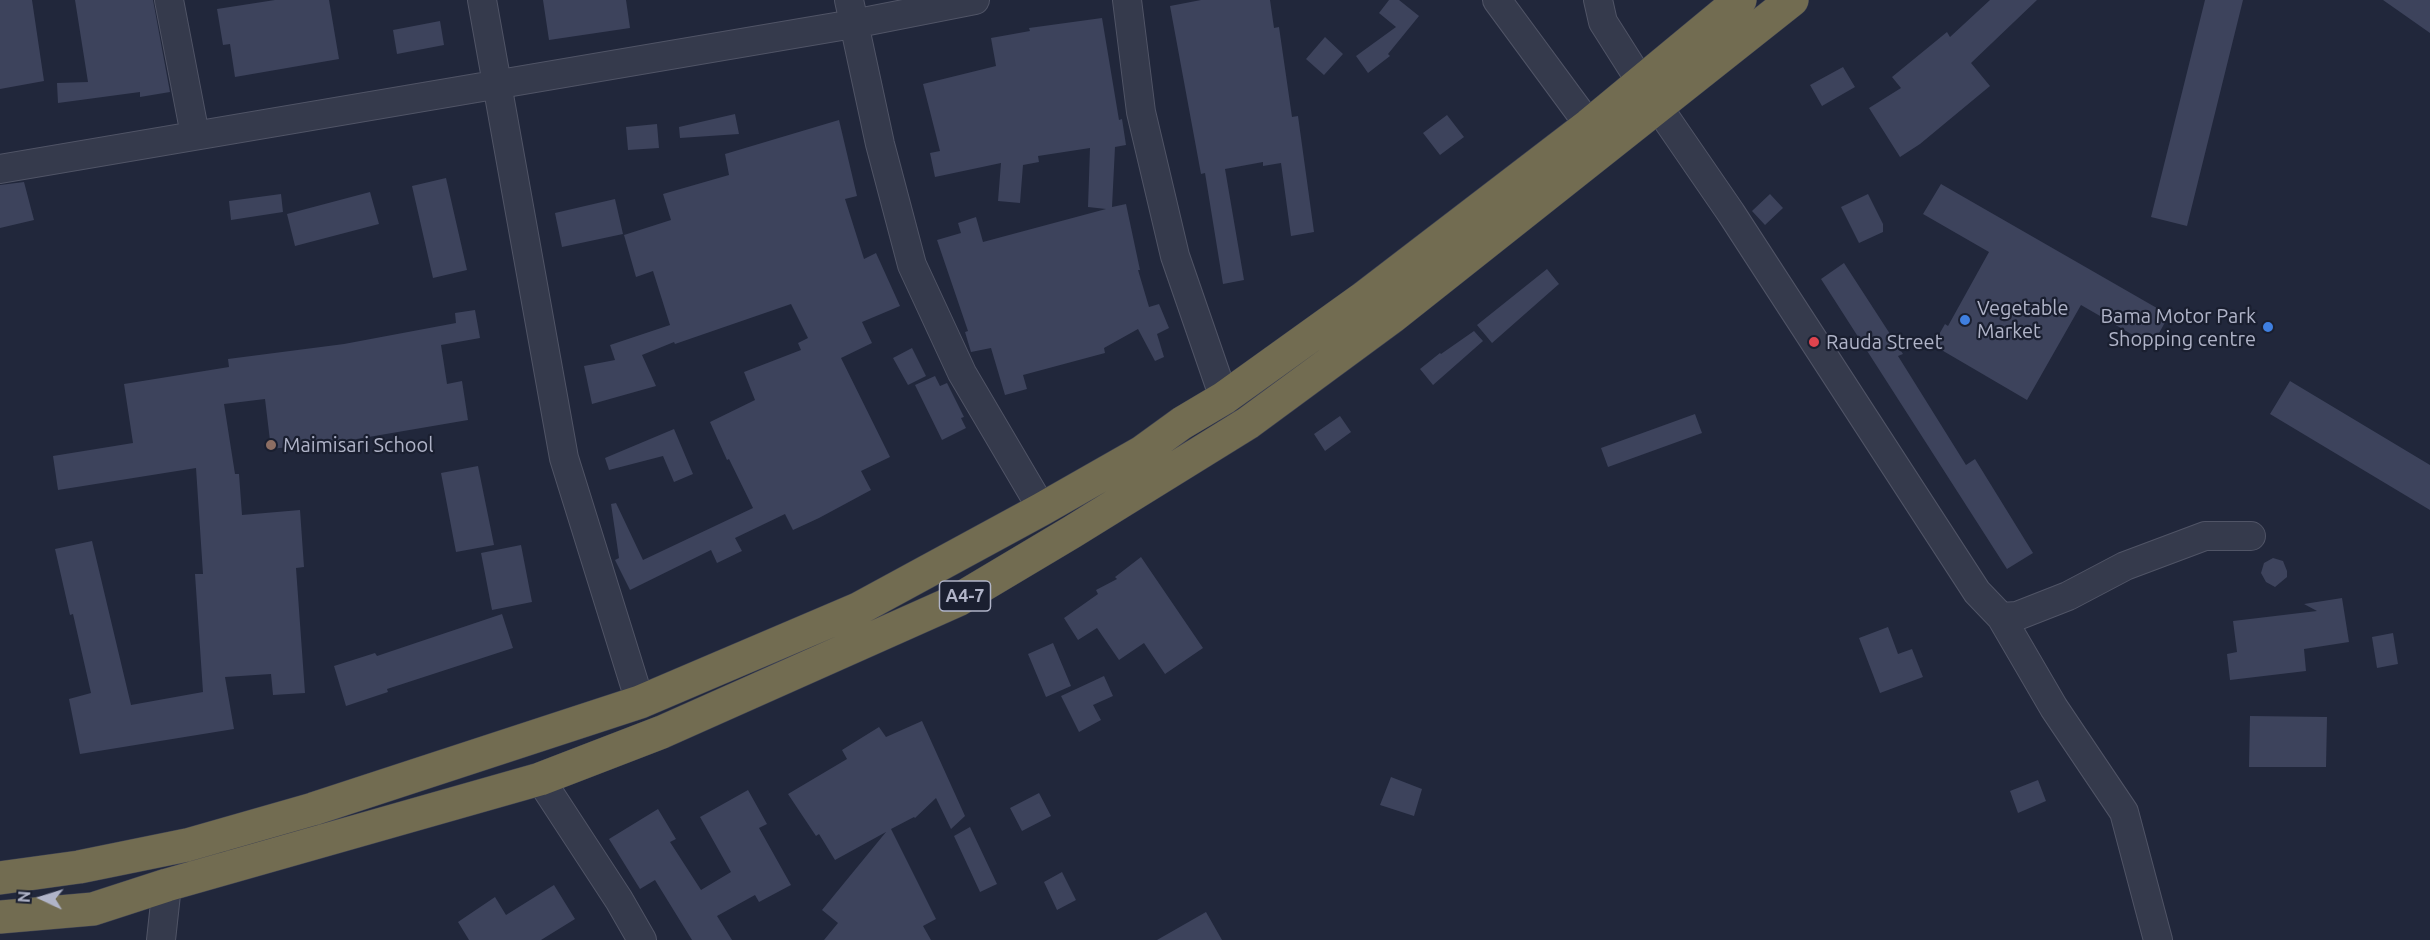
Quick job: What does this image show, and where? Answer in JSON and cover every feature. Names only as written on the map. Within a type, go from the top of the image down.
[{"type":"highway","name":"A4-7","points":[[0,917],[93,909],[167,885],[540,779],[662,732],[958,600],[1248,423],[1392,318],[1650,94],[1740,0]]},
{"type":"highway","name":"A4-7","points":[[0,878],[79,867],[187,845],[313,809],[640,702],[858,609],[1142,452],[1182,423],[1224,398],[1362,299],[1589,124],[1650,94],[1792,0]]},
{"type":"highway","points":[[1305,340],[1323,367]]},
{"type":"street","points":[[169,0],[195,135]]},
{"type":"street","points":[[482,0],[564,458],[640,702]]},
{"type":"street","points":[[0,169],[496,84],[851,12],[975,0]]},
{"type":"street","points":[[1127,0],[1142,112],[1175,256],[1224,398]]},
{"type":"street","points":[[1497,0],[1589,124]]},
{"type":"street","points":[[1598,0],[1603,21],[1650,94],[1770,273],[1977,592],[2001,617],[2054,708],[2124,812],[2158,940]]},
{"type":"street","points":[[851,12],[880,144],[912,265],[962,373],[1042,509]]},
{"type":"street","points":[[2001,617],[2017,616],[2058,600],[2125,566],[2205,537],[2251,536]]},
{"type":"street","points":[[540,779],[619,900],[642,940]]},
{"type":"street","points":[[161,940],[167,885]]},
{"type":"building","points":[[0,0],[32,0],[44,81],[0,89]]},
{"type":"building","points":[[75,0],[153,0],[170,92],[140,97],[140,92],[58,103],[57,83],[88,82]]},
{"type":"building","points":[[275,0],[329,0],[339,59],[235,77],[230,44],[223,45],[217,9]]},
{"type":"building","points":[[543,0],[626,0],[630,28],[549,40]]},
{"type":"building","points":[[1201,0],[1270,0],[1274,28],[1279,27],[1292,117],[1298,116],[1314,232],[1291,236],[1281,163],[1263,166],[1263,162],[1225,169],[1244,280],[1223,284],[1205,173],[1201,174],[1170,6]]},
{"type":"building","points":[[1389,0],[1399,0],[1419,16],[1388,54],[1390,56],[1368,73],[1356,56],[1396,27],[1379,13]]},
{"type":"building","points":[[1990,0],[2037,0],[1971,63],[1990,86],[1920,144],[1900,157],[1869,108],[1901,88],[1892,77],[1947,32],[1950,37]]},
{"type":"building","points":[[2205,0],[2243,0],[2187,226],[2151,217]]},
{"type":"building","points":[[2383,0],[2430,0],[2430,33]]},
{"type":"building","points":[[1102,18],[1119,120],[1122,119],[1126,145],[1115,147],[1112,207],[1126,204],[1140,270],[1138,270],[1149,307],[1159,304],[1169,328],[1157,334],[1164,357],[1155,361],[1138,329],[1104,348],[1105,353],[1023,375],[1027,389],[1005,395],[991,348],[971,352],[965,332],[968,331],[937,240],[961,233],[958,223],[976,217],[983,242],[1106,209],[1088,207],[1090,148],[1038,156],[1039,162],[1023,165],[1020,203],[998,201],[1001,163],[935,177],[930,153],[940,151],[923,84],[996,66],[991,38],[1030,31],[1029,28]]},
{"type":"building","points":[[440,21],[444,45],[397,54],[393,30]]},
{"type":"building","points":[[1325,37],[1343,54],[1324,75],[1306,59]]},
{"type":"building","points":[[1843,67],[1855,87],[1822,106],[1810,85]]},
{"type":"building","points":[[735,114],[739,134],[680,138],[679,127]]},
{"type":"building","points":[[1447,115],[1464,137],[1440,155],[1423,133]]},
{"type":"building","points":[[839,120],[857,196],[845,199],[864,259],[876,253],[900,306],[862,322],[872,343],[841,358],[890,457],[861,471],[871,490],[819,518],[793,530],[785,514],[735,538],[742,551],[717,563],[711,550],[630,590],[615,560],[619,558],[611,504],[616,503],[643,560],[753,508],[710,422],[755,400],[744,372],[801,350],[798,343],[808,338],[791,304],[675,344],[674,342],[642,355],[656,386],[592,404],[584,366],[615,360],[610,345],[670,325],[653,271],[636,277],[624,235],[671,220],[663,194],[729,175],[725,154]]},
{"type":"building","points":[[657,124],[659,148],[628,150],[626,127]]},
{"type":"building","points":[[446,178],[467,270],[433,278],[412,186]]},
{"type":"building","points":[[24,182],[34,220],[0,228],[0,185]]},
{"type":"building","points":[[1941,184],[2169,315],[2152,346],[2081,305],[2027,400],[1933,345],[1945,324],[1948,326],[1989,252],[1923,214]]},
{"type":"building","points":[[370,192],[379,224],[295,246],[287,214]]},
{"type":"building","points":[[281,194],[283,212],[231,220],[229,201]]},
{"type":"building","points":[[1770,194],[1783,208],[1765,225],[1752,211]]},
{"type":"building","points":[[1868,194],[1883,224],[1883,232],[1859,243],[1841,207]]},
{"type":"building","points":[[615,199],[623,234],[562,247],[555,213]]},
{"type":"building","points":[[1844,263],[1903,354],[1898,356],[1966,465],[1975,459],[2033,553],[2007,569],[1821,279]]},
{"type":"building","points":[[1547,269],[1559,284],[1492,343],[1477,325]]},
{"type":"building","points":[[475,310],[480,338],[441,345],[447,384],[462,381],[468,420],[351,440],[271,449],[265,399],[224,404],[235,474],[239,474],[242,515],[300,510],[304,567],[296,568],[305,693],[273,695],[271,674],[225,677],[234,729],[80,754],[69,699],[91,693],[55,549],[92,541],[131,705],[203,692],[195,574],[203,574],[196,468],[58,490],[53,456],[133,443],[124,384],[229,367],[228,359],[344,344],[456,323],[455,313]]},
{"type":"building","points":[[1474,331],[1483,341],[1433,385],[1420,369]]},
{"type":"building","points":[[912,348],[926,376],[908,385],[893,358]]},
{"type":"building","points":[[935,376],[940,386],[947,383],[964,417],[961,418],[966,428],[942,440],[915,385]]},
{"type":"building","name":"Bama Motor Park Shopping centre","points":[[2290,381],[2430,465],[2430,510],[2270,414]]},
{"type":"building","points":[[1695,414],[1702,433],[1608,467],[1601,448]]},
{"type":"building","points":[[1340,416],[1351,432],[1325,451],[1314,434]]},
{"type":"building","points":[[674,429],[693,474],[674,482],[663,456],[609,470],[605,458]]},
{"type":"building","points":[[478,466],[494,545],[456,552],[441,473]]},
{"type":"building","points":[[521,545],[532,602],[492,610],[481,553]]},
{"type":"building","points":[[1141,557],[1203,648],[1165,674],[1144,643],[1119,660],[1097,628],[1078,640],[1064,618],[1098,594],[1096,590],[1117,579],[1115,577]]},
{"type":"building","points":[[2273,558],[2283,561],[2287,571],[2287,577],[2275,587],[2266,582],[2261,573],[2264,563]]},
{"type":"building","points":[[2342,598],[2349,642],[2304,649],[2306,671],[2230,680],[2227,654],[2237,652],[2233,621],[2317,611],[2304,604]]},
{"type":"building","points":[[502,614],[513,648],[387,689],[388,692],[346,706],[334,666],[375,653],[377,656]]},
{"type":"building","points":[[1888,627],[1898,654],[1912,649],[1923,677],[1880,693],[1859,638]]},
{"type":"building","points":[[2393,633],[2398,664],[2377,668],[2372,637]]},
{"type":"building","points":[[1053,643],[1071,686],[1046,697],[1028,654]]},
{"type":"building","points":[[1104,676],[1113,696],[1093,705],[1101,720],[1079,732],[1061,696]]},
{"type":"building","points":[[2250,716],[2327,717],[2326,767],[2249,767]]},
{"type":"building","points":[[922,721],[965,816],[951,829],[936,798],[915,818],[891,829],[936,919],[923,926],[931,940],[824,940],[838,923],[822,910],[886,832],[835,860],[819,834],[816,836],[788,794],[847,759],[842,750],[879,727],[886,737]]},
{"type":"building","points":[[1391,777],[1422,789],[1414,816],[1380,805]]},
{"type":"building","points":[[2038,780],[2046,801],[2018,813],[2010,791]]},
{"type":"building","points":[[748,790],[767,824],[759,828],[791,885],[759,902],[755,895],[717,916],[732,940],[692,940],[655,880],[640,889],[609,839],[658,809],[676,839],[670,842],[701,890],[731,872],[700,817]]},
{"type":"building","points":[[1039,793],[1051,816],[1022,831],[1010,808]]},
{"type":"building","points":[[970,827],[997,884],[980,892],[954,836]]},
{"type":"building","points":[[1062,872],[1076,900],[1057,910],[1044,882]]},
{"type":"building","points":[[554,885],[575,919],[541,940],[469,940],[458,922],[495,897],[506,915]]},
{"type":"building","points":[[1206,912],[1222,940],[1157,940]]},
{"type":"place","name":"Vegetable Market","points":[[1965,320]]},
{"type":"place","name":"Bama Motor Park Shopping centre","points":[[2268,327]]},
{"type":"place","name":"Rauda Street","points":[[1814,342]]},
{"type":"place","name":"Maimisari School","points":[[271,445]]}]
